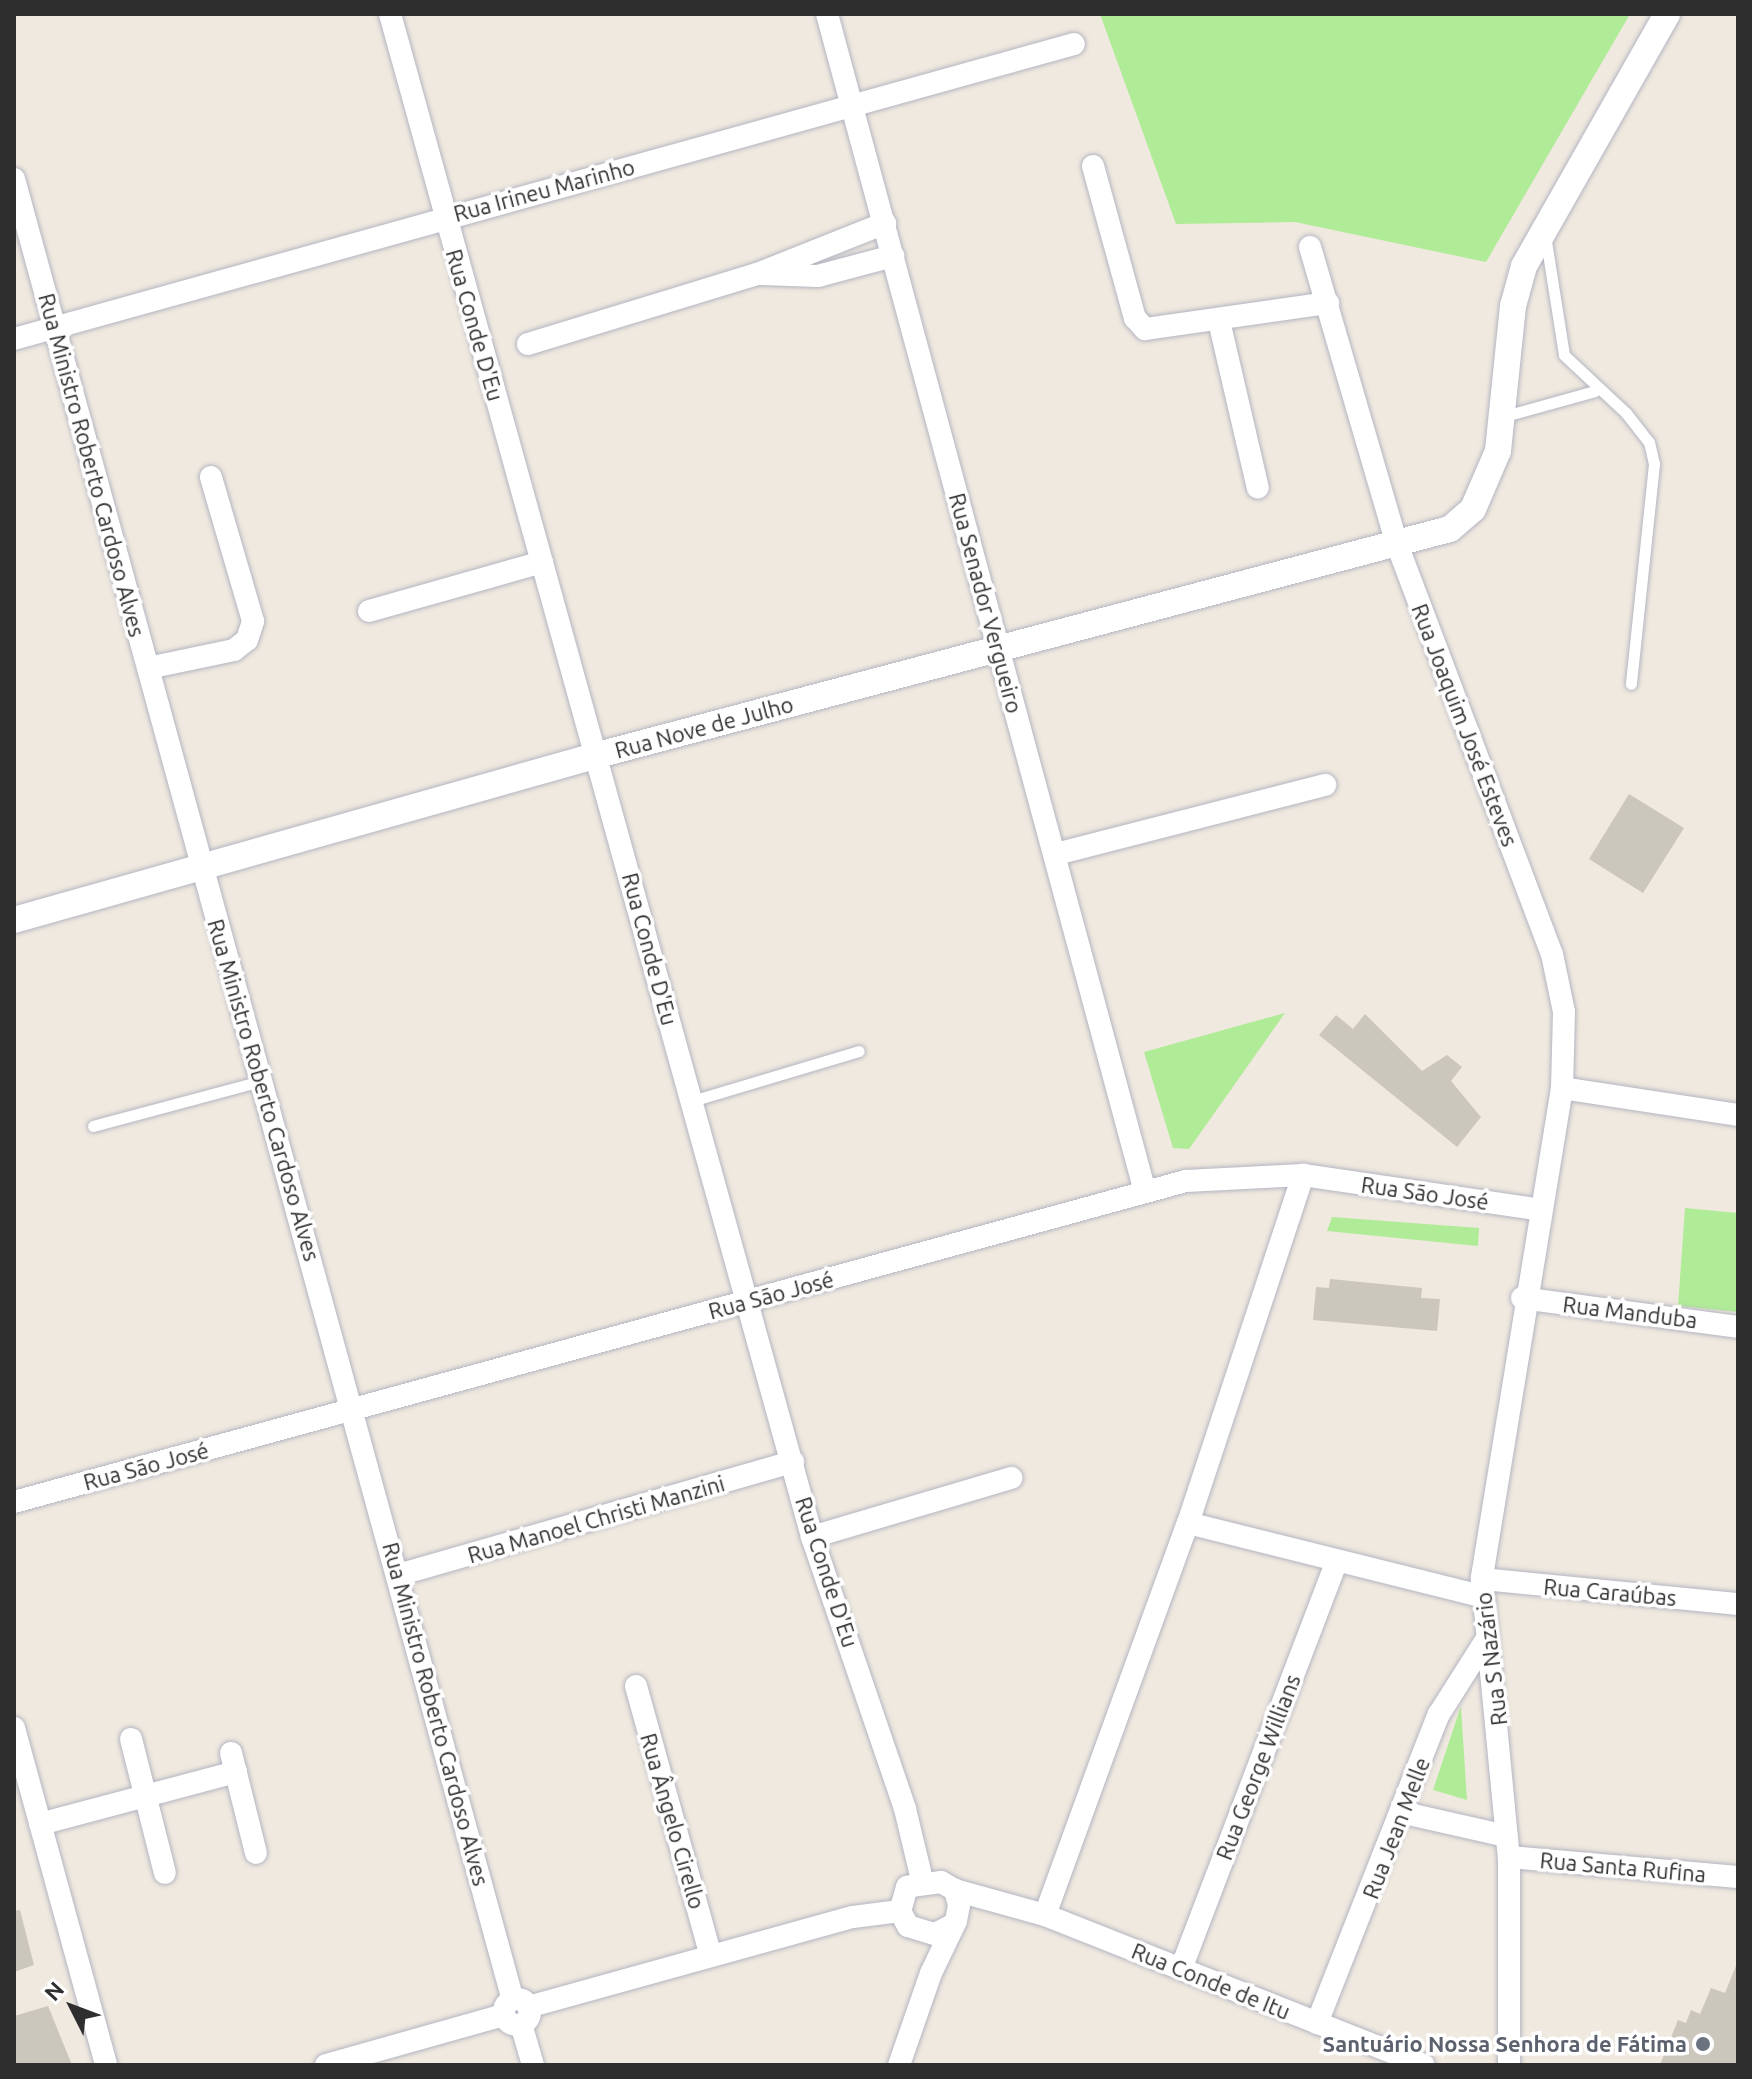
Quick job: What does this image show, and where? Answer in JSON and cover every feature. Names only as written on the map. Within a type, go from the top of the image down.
[{"type":"street","name":"Rua Conde D'Eu","points":[[390,14],[444,217],[598,755],[812,1537],[905,1809],[922,1880]]},
{"type":"street","name":"Rua Senador Vergueiro","points":[[827,14],[855,108],[997,649],[1056,854],[1145,1192]]},
{"type":"street","name":"Rua Nove de Julho","points":[[14,920],[598,755],[1398,547],[1464,520],[1484,490],[1505,416],[1513,306],[1544,220],[1667,14]]},
{"type":"street","name":"Rua Irineu Marinho","points":[[14,339],[444,217],[855,108],[1074,44]]},
{"type":"street","points":[[1093,166],[1139,324],[1155,333],[1328,303]]},
{"type":"street","name":"Rua Ministro Roberto Cardoso Alves","points":[[14,179],[261,1081],[355,1409],[533,2065]]},
{"type":"street","points":[[528,344],[757,274],[885,223]]},
{"type":"street","name":"Rua Joaquim José Esteves","points":[[1310,247],[1398,547],[1552,954],[1564,1012],[1562,1088],[1537,1209]]},
{"type":"street","points":[[757,274],[818,276],[893,256]]},
{"type":"street","points":[[1219,321],[1258,488]]},
{"type":"street","points":[[148,668],[234,650],[247,640],[253,621],[211,477]]},
{"type":"street","points":[[369,611],[542,562]]},
{"type":"street","points":[[1056,854],[1325,785]]},
{"type":"street","points":[[1562,1088],[1738,1115]]},
{"type":"street","points":[[1045,1915],[1188,1523],[1303,1175]]},
{"type":"street","name":"Rua São José","points":[[14,1502],[1145,1192],[1218,1176],[1303,1175],[1537,1209]]},
{"type":"street","name":"Rua S Nazário","points":[[1509,2065],[1508,1847],[1482,1588],[1537,1209]]},
{"type":"street","name":"Rua Manduba","points":[[1522,1298],[1738,1327]]},
{"type":"street","name":"Rua Manoel Christi Manzini","points":[[398,1575],[793,1462]]},
{"type":"street","points":[[812,1537],[1011,1478]]},
{"type":"street","name":"Rua Caraúbas","points":[[1188,1523],[1335,1565],[1482,1588],[1738,1604]]},
{"type":"street","name":"Rua George Willians","points":[[1181,1969],[1335,1565]]},
{"type":"street","name":"Rua Jean Melle","points":[[1317,2023],[1404,1813],[1439,1714],[1486,1640]]},
{"type":"street","name":"Rua Ângelo Cirello","points":[[636,1686],[711,1956]]},
{"type":"street","points":[[14,1728],[106,2065]]},
{"type":"street","points":[[131,1739],[165,1873]]},
{"type":"street","points":[[40,1824],[145,1796],[233,1762],[256,1853]]},
{"type":"street","name":"Rua Santa Rufina","points":[[1404,1813],[1508,1847],[1738,1877]]},
{"type":"street","points":[[899,2065],[931,1973],[954,1923],[955,1890],[922,1880],[907,1887],[900,1911]]},
{"type":"street","name":"Rua Conde de Itu","points":[[955,1890],[997,1907],[1045,1915],[1317,2023],[1388,2059],[1423,2065]]},
{"type":"street","name":"Rua Conde de Itu","points":[[954,1923],[997,1907]]},
{"type":"street","points":[[326,2065],[853,1917],[900,1911]]},
{"type":"street","points":[[900,1911],[917,1930],[931,1973]]},
{"type":"street","points":[[917,1930],[935,1934],[954,1923]]},
{"type":"lane","points":[[1544,220],[1556,338],[1595,391],[1626,413],[1649,442],[1654,464],[1631,684]]},
{"type":"lane","points":[[1505,416],[1595,391]]},
{"type":"lane","points":[[692,1101],[859,1051]]},
{"type":"lane","points":[[93,1126],[261,1081]]},
{"type":"green space","points":[[1100,14],[1630,14],[1486,262],[1295,222],[1176,224]]},
{"type":"green space","points":[[1285,1013],[1189,1149],[1173,1148],[1144,1052]]},
{"type":"green space","points":[[1685,1208],[1738,1213],[1738,1312],[1678,1306]]},
{"type":"green space","points":[[1332,1217],[1479,1228],[1478,1246],[1327,1231]]},
{"type":"green space","points":[[1461,1707],[1467,1800],[1433,1790]]},
{"type":"building","points":[[1629,794],[1684,828],[1643,893],[1589,859]]},
{"type":"building","points":[[1365,1014],[1422,1071],[1447,1055],[1462,1067],[1451,1081],[1481,1117],[1457,1147],[1319,1035],[1336,1015],[1353,1029]]},
{"type":"building","points":[[1330,1279],[1422,1288],[1421,1298],[1440,1299],[1437,1331],[1313,1320],[1316,1287],[1329,1288]]},
{"type":"building","points":[[20,1910],[34,1965],[14,1972],[14,1911]]},
{"type":"building","name":"Santuário Nossa Senhora de Fátima","points":[[1737,1963],[1738,2065],[1660,2065],[1678,2020],[1686,2023],[1691,2010],[1700,2014],[1711,1988],[1725,1993]]},
{"type":"building","points":[[48,2006],[72,2065],[14,2065],[14,2016]]},
{"type":"place","name":"Santuário Nossa Senhora de Fátima","points":[[1703,2044]]}]
